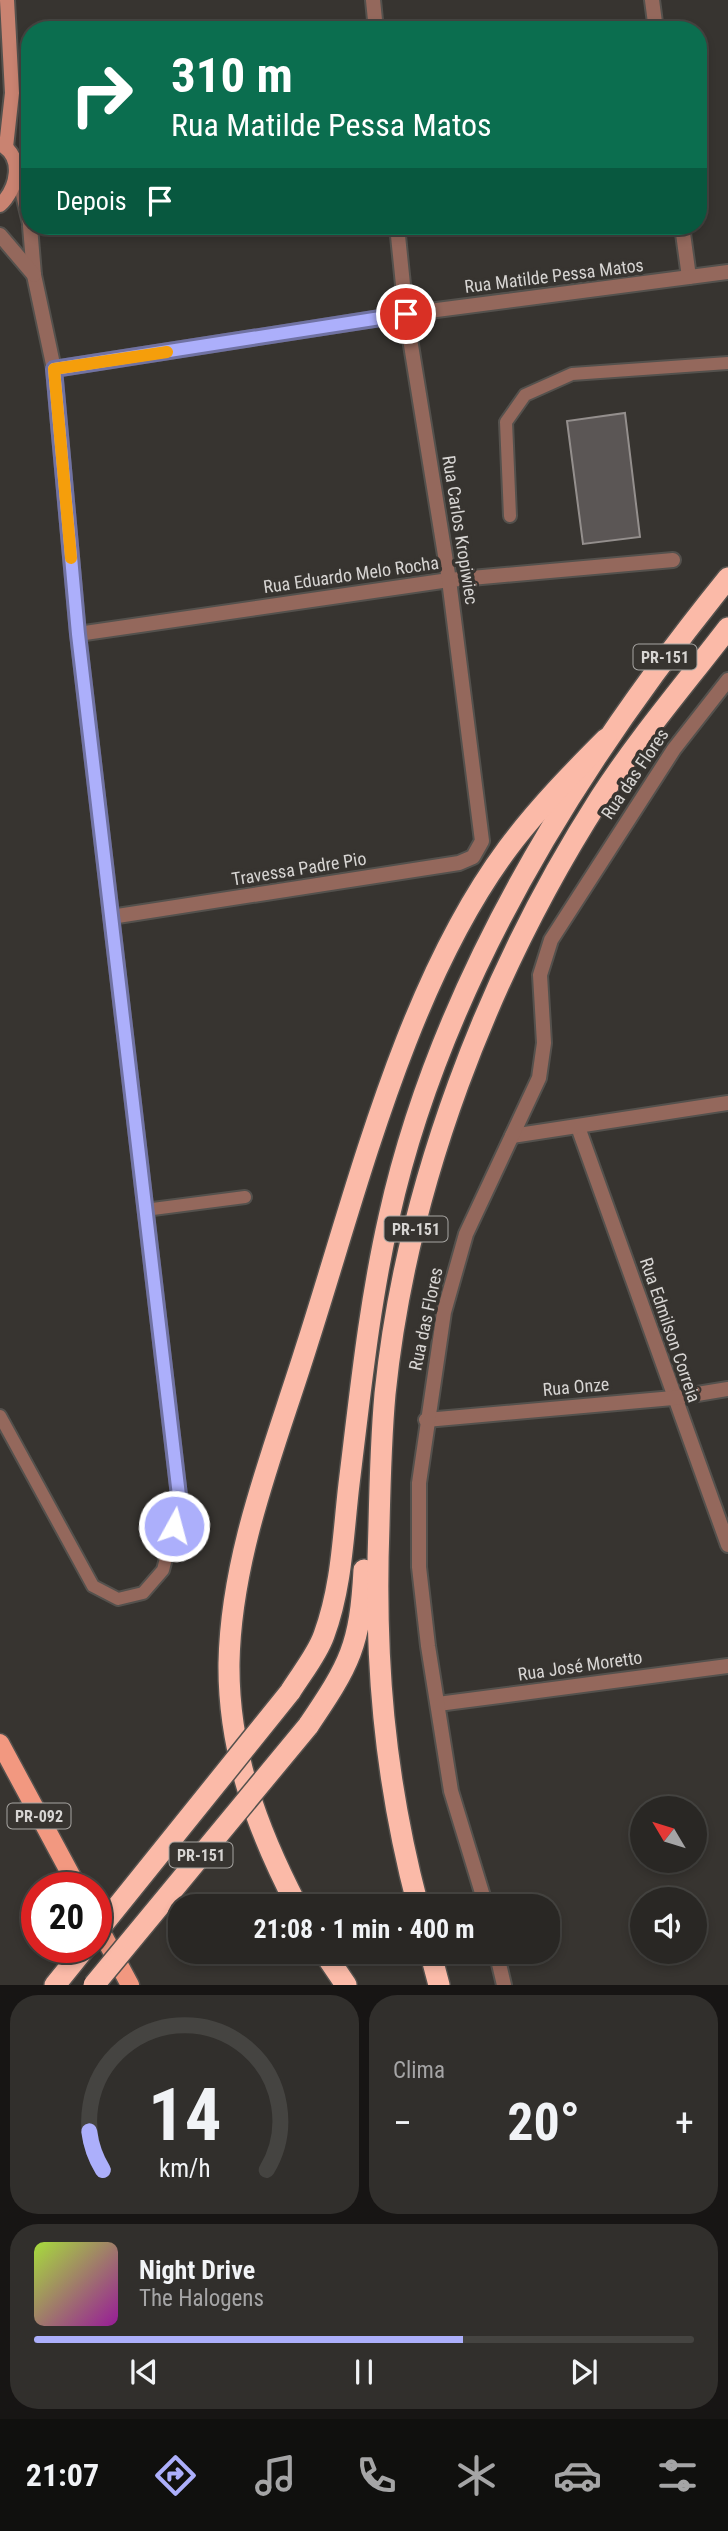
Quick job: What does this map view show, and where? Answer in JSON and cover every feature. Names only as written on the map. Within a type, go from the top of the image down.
[{"type":"highway","name":"PR-151","points":[[112,1913],[290,1692],[323,1638],[339,1586],[368,1322],[389,1216],[412,1133],[461,1003],[513,898],[606,739],[677,641],[728,578]]},
{"type":"highway","name":"PR-151","points":[[94,1985],[308,1726],[342,1675],[356,1643],[362,1611],[370,1473],[400,1302],[421,1205],[455,1096],[485,1016],[536,911],[600,798],[728,628]]},
{"type":"highway","name":"PR-151","points":[[291,1894],[266,1847],[242,1779],[232,1719],[229,1664],[234,1597],[252,1520],[378,1122],[415,1019],[462,922],[507,849],[565,780],[606,739]]},
{"type":"highway","name":"PR-151","points":[[386,1392],[377,1583],[379,1669],[386,1757],[403,1849],[415,1894]]},
{"type":"highway","points":[[55,1985],[72,1963]]},
{"type":"highway","points":[[332,1964],[346,1985]]},
{"type":"highway","points":[[433,1964],[439,1985]]},
{"type":"main road","name":"PR-092","points":[[0,1743],[69,1872]]},
{"type":"main road","points":[[112,1952],[130,1985]]},
{"type":"street","points":[[7,0],[12,93],[3,145],[16,166],[21,187]]},
{"type":"street","points":[[373,0],[375,21]]},
{"type":"street","points":[[652,0],[655,21]]},
{"type":"street","points":[[0,205],[9,197],[16,182],[16,166]]},
{"type":"street","points":[[31,235],[34,275],[54,369],[78,634],[180,1504]]},
{"type":"street","name":"Rua Carlos Kropiwiec","points":[[398,235],[406,314],[449,580],[482,841]]},
{"type":"street","points":[[683,235],[689,277]]},
{"type":"street","points":[[0,236],[34,275]]},
{"type":"street","name":"Rua Matilde Pessa Matos","points":[[54,369],[406,314],[728,272]]},
{"type":"street","name":"Rua Eduardo Melo Rocha","points":[[78,634],[449,580],[673,560]]},
{"type":"street","name":"Rua das Flores","points":[[481,1894],[451,1791],[419,1567],[419,1483],[426,1420],[444,1312],[466,1234],[539,1078],[544,1043],[540,975],[551,940],[674,749],[728,680]]},
{"type":"street","name":"Travessa Padre Pio","points":[[111,917],[458,863],[473,857],[482,841]]},
{"type":"street","points":[[512,1136],[728,1103]]},
{"type":"street","name":"Rua Edmilson Correia","points":[[578,1127],[673,1398],[728,1545]]},
{"type":"street","name":"Rua Onze","points":[[426,1420],[673,1398],[728,1389]]},
{"type":"street","name":"Rua José Moretto","points":[[438,1704],[728,1666]]},
{"type":"street","points":[[499,1964],[504,1985]]},
{"type":"lane","points":[[510,516],[506,422],[525,395],[572,374],[728,363]]},
{"type":"lane","points":[[145,1210],[244,1197]]},
{"type":"lane","points":[[0,1416],[93,1586],[118,1599],[143,1593],[163,1570],[180,1504]]},
{"type":"building","points":[[625,413],[640,537],[583,544],[567,421]]},
{"type":"slow traffic","points":[[71,558],[54,369],[167,352]]},
{"type":"route","points":[[174,1526],[180,1504],[78,634],[54,369],[406,314]]}]
